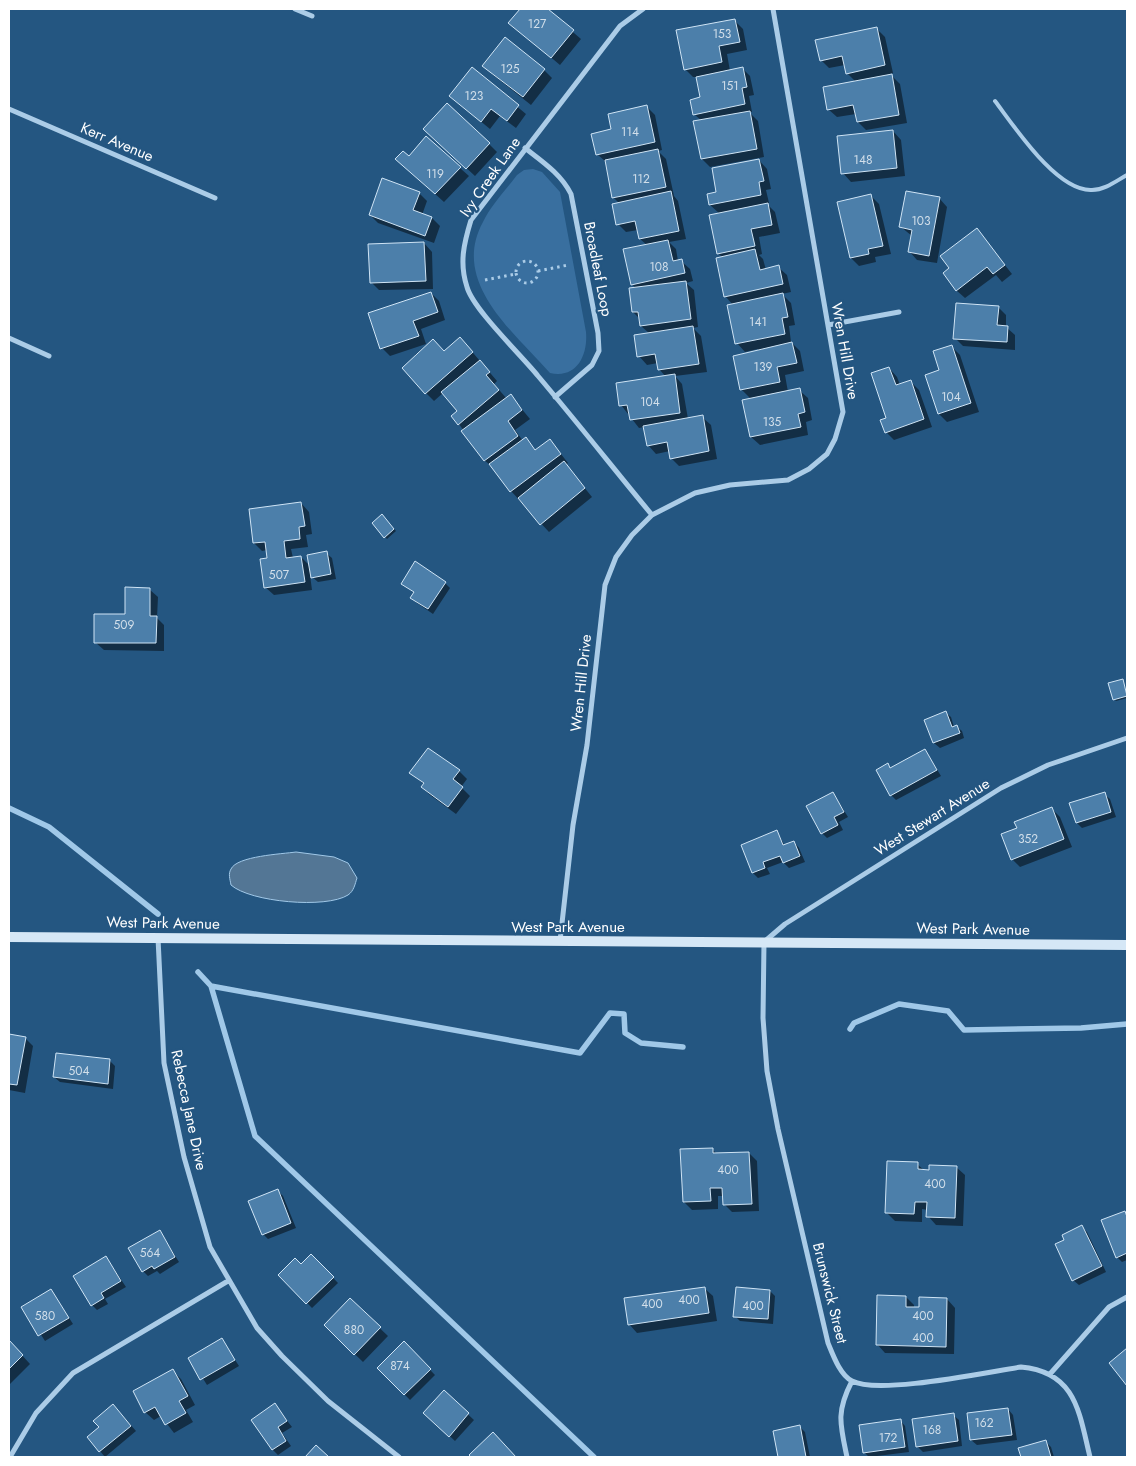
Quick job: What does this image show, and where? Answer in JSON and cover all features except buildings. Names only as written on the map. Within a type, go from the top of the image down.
[{"type":"main road","name":"West Park Avenue","points":[[9,937],[1127,945]]},
{"type":"street","points":[[295,9],[312,16]]},
{"type":"street","name":"Ivy Creek Lane","points":[[643,9],[620,26],[525,148],[472,220],[463,246],[462,264],[467,288],[476,304],[652,515]]},
{"type":"street","name":"Wren Hill Drive","points":[[560,942],[573,825],[587,745],[605,585],[616,557],[632,535],[652,515],[695,493],[730,485],[788,480],[809,469],[827,454],[835,440],[843,412],[773,9]]},
{"type":"street","name":"Kerr Avenue","points":[[9,109],[215,198]]},
{"type":"street","name":"Broadleaf Loop","points":[[525,148],[551,168],[566,183],[571,194],[598,333],[599,350],[592,365],[555,397]]},
{"type":"street","points":[[828,325],[899,312]]},
{"type":"street","points":[[9,338],[49,356]]},
{"type":"street","name":"West Stewart Avenue","points":[[764,942],[785,924],[1002,788],[1048,765],[1127,738]]},
{"type":"street","name":"Rebecca Jane Drive","points":[[158,938],[164,1063],[184,1157],[207,1238],[228,1281],[257,1328],[303,1379],[399,1457]]},
{"type":"street","name":"Brunswick Street","points":[[764,942],[763,1018],[767,1071],[778,1129],[828,1343],[843,1372],[852,1381]]},
{"type":"street","points":[[10,1457],[36,1413],[73,1373],[228,1281]]},
{"type":"street","points":[[1050,1374],[1109,1307],[1127,1297]]},
{"type":"street","points":[[846,1457],[839,1416],[842,1400],[852,1381],[872,1385],[897,1386],[1020,1368],[1039,1369],[1050,1374],[1072,1396],[1079,1412],[1090,1457]]},
{"type":"lane","points":[[995,101],[1042,162],[1072,185],[1091,191],[1105,187],[1127,175]]},
{"type":"path","points":[[527,260],[534,263],[538,271],[536,280],[529,283],[519,281],[516,274],[519,264],[527,260]]},
{"type":"path","points":[[538,271],[568,266]]},
{"type":"path","points":[[485,280],[516,274]]},
{"type":"shaded area","points":[[533,169],[542,172],[560,192],[586,332],[583,357],[574,369],[559,374],[550,373],[504,323],[480,285],[474,265],[475,244],[486,216],[517,175],[524,170]]},
{"type":"shaded area","points":[[296,852],[334,857],[348,863],[357,878],[352,892],[337,899],[323,902],[288,902],[254,896],[231,885],[230,871],[242,861],[260,856]]},
{"type":"waterway","points":[[9,808],[49,827],[158,914]]},
{"type":"waterway","points":[[198,972],[211,986],[255,1136],[594,1457]]},
{"type":"waterway","points":[[211,986],[580,1053],[610,1013],[624,1014],[625,1033],[641,1043],[683,1047]]},
{"type":"waterway","points":[[850,1029],[854,1023],[899,1004],[948,1011],[964,1030],[1081,1028],[1127,1024]]}]
